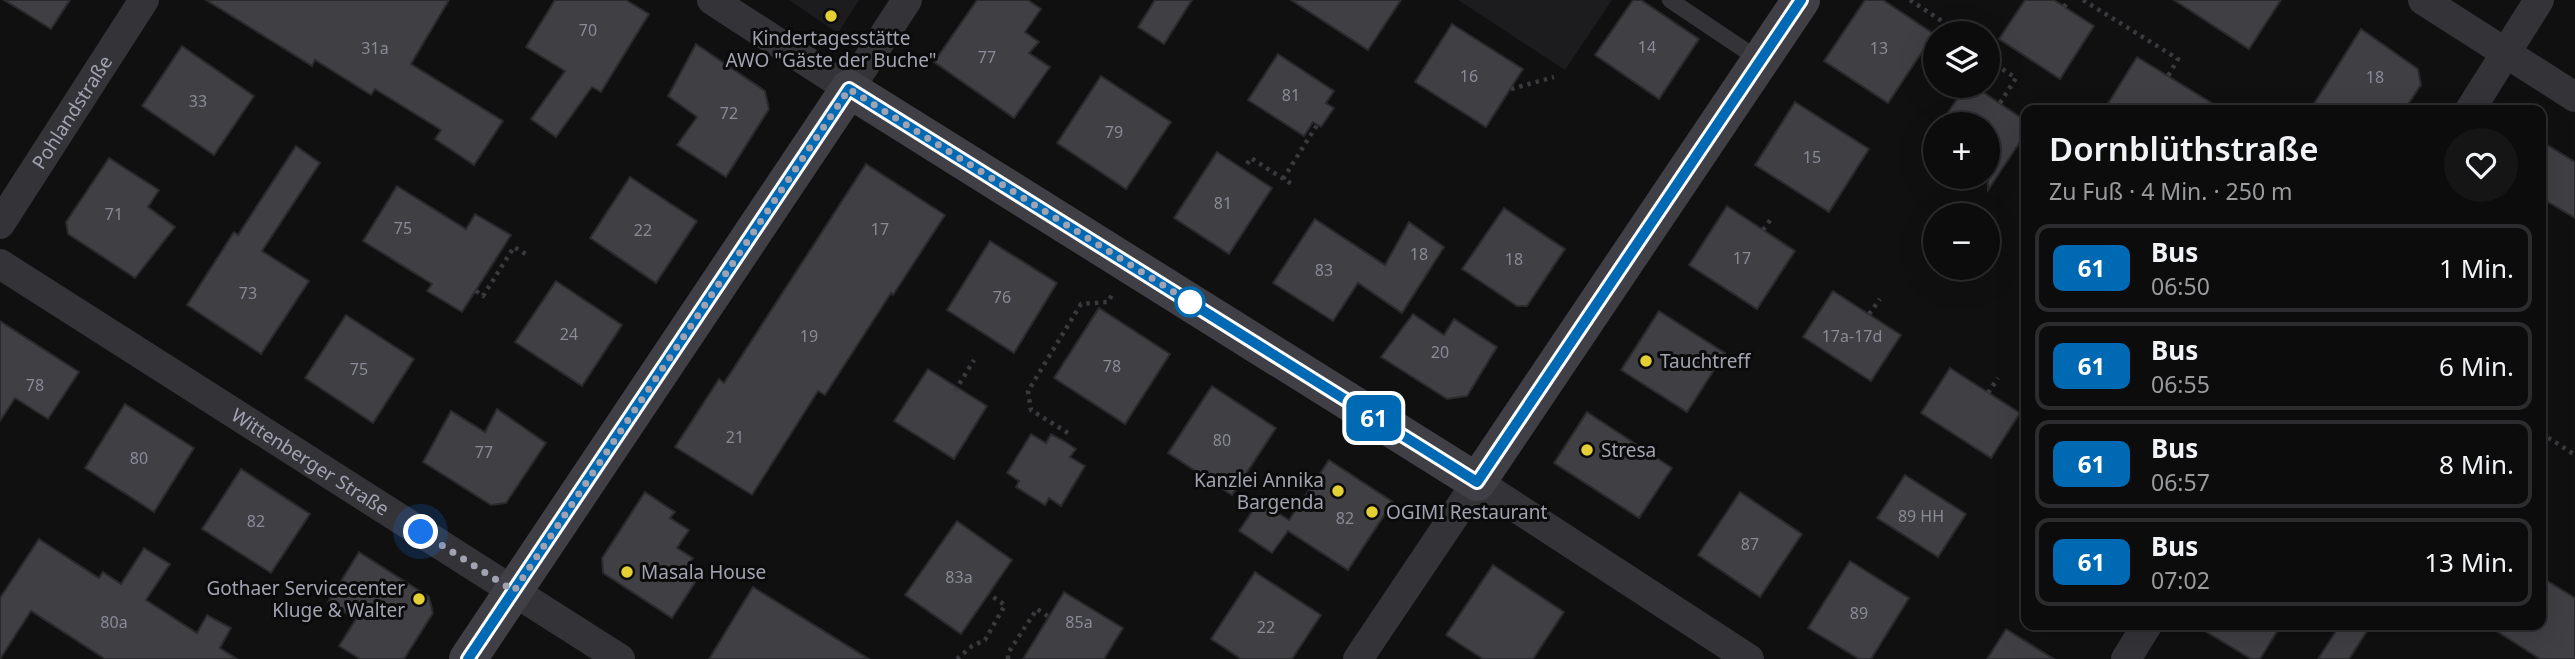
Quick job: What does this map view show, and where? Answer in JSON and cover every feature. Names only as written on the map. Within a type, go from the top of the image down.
[{"type":"street","name":"Pohlandstraße","points":[[0,224],[144,0]]},
{"type":"street","points":[[712,0],[849,89],[1477,482],[1749,659]]},
{"type":"street","points":[[468,659],[907,0]]},
{"type":"street","points":[[1358,659],[1801,0]]},
{"type":"street","points":[[2423,0],[2575,97]]},
{"type":"street","points":[[2473,105],[2539,0]]},
{"type":"street","name":"Wittenberger Straße","points":[[0,264],[620,659]]},
{"type":"street","points":[[2126,659],[2144,630]]},
{"type":"lane","points":[[1670,0],[1761,61]]},
{"type":"path","points":[[1910,0],[1942,21]]},
{"type":"path","points":[[2064,7],[2069,0]]},
{"type":"path","points":[[2083,0],[2178,60],[2168,76]]},
{"type":"path","points":[[2000,68],[2016,78],[2000,103]]},
{"type":"path","points":[[1511,89],[1554,76]]},
{"type":"path","points":[[1283,179],[1317,125]]},
{"type":"path","points":[[1247,164],[1251,158],[1293,185]]},
{"type":"path","points":[[1763,230],[1771,219]]},
{"type":"path","points":[[476,291],[483,296],[514,247],[529,256]]},
{"type":"path","points":[[493,264],[500,268]]},
{"type":"path","points":[[1068,433],[1031,410],[1028,391],[1081,304],[1108,302],[1112,296]]},
{"type":"path","points":[[1869,314],[1880,299]]},
{"type":"path","points":[[955,391],[974,360]]},
{"type":"path","points":[[1988,393],[1998,378]]},
{"type":"path","points":[[2546,436],[2575,455]]},
{"type":"path","points":[[957,659],[972,646],[985,640],[1005,605],[989,594]]},
{"type":"path","points":[[1008,659],[1008,653],[1037,609],[1049,617]]},
{"type":"shaded area","name":"Kindertagesstätte AWO \"Gäste der Buche\"","points":[[789,0],[859,0],[838,33]]},
{"type":"shaded area","points":[[1458,0],[1612,0],[1565,70]]},
{"type":"building","points":[[4,0],[70,0],[51,29]]},
{"type":"building","points":[[206,0],[449,0],[411,64],[503,121],[474,165],[435,139],[441,130],[375,89],[371,95],[315,60],[312,66]]},
{"type":"building","points":[[555,0],[626,0],[649,14],[601,92],[592,87],[556,137],[531,119],[565,71],[526,47]]},
{"type":"building","points":[[977,0],[1028,0],[1041,9],[1025,32],[1039,42],[1029,53],[1050,67],[1014,118],[934,62]]},
{"type":"building","points":[[1155,0],[1192,0],[1164,44],[1138,27]]},
{"type":"building","points":[[1291,0],[1401,0],[1368,50]]},
{"type":"building","points":[[1633,0],[1641,0],[1699,39],[1659,99],[1595,55]]},
{"type":"building","points":[[1865,0],[1883,0],[1923,27],[1923,50],[1888,103],[1824,61]]},
{"type":"building","points":[[2025,0],[2054,0],[2094,26],[2060,79],[2000,38]]},
{"type":"building","points":[[2174,0],[2281,0],[2249,49]]},
{"type":"building","points":[[1452,24],[1523,69],[1486,127],[1415,82]]},
{"type":"building","points":[[2361,29],[2418,69],[2421,85],[2407,105],[2313,105]]},
{"type":"building","points":[[696,44],[765,91],[769,109],[726,177],[677,145],[697,117],[668,96]]},
{"type":"building","points":[[182,46],[254,96],[214,155],[142,106]]},
{"type":"building","points":[[1278,54],[1334,91],[1326,103],[1334,108],[1321,127],[1313,122],[1304,136],[1248,100]]},
{"type":"building","points":[[2137,57],[2215,105],[2107,105]]},
{"type":"building","points":[[1101,76],[1171,122],[1126,189],[1057,143]]},
{"type":"building","points":[[1958,98],[1992,98],[2021,118],[2021,140],[2000,172],[2000,112],[1948,112]]},
{"type":"building","points":[[1795,102],[1869,149],[1829,212],[1755,165]]},
{"type":"building","points":[[2546,144],[2575,162],[2575,218],[2546,201]]},
{"type":"building","points":[[296,146],[320,163],[262,251],[309,281],[261,354],[187,305],[234,232],[238,235]]},
{"type":"building","points":[[1217,152],[1272,188],[1229,254],[1174,218]]},
{"type":"building","points":[[109,158],[159,190],[148,207],[175,227],[135,278],[68,234],[66,222]]},
{"type":"building","points":[[866,164],[945,215],[825,395],[818,391],[752,495],[675,447],[719,379],[724,383]]},
{"type":"building","points":[[630,177],[697,221],[656,283],[590,238]]},
{"type":"building","points":[[397,186],[466,229],[475,214],[511,235],[462,312],[427,291],[432,284],[363,241]]},
{"type":"building","points":[[1727,206],[1795,251],[1757,309],[1689,265]]},
{"type":"building","points":[[1504,208],[1565,249],[1527,306],[1517,306],[1462,269]]},
{"type":"building","points":[[1315,219],[1385,265],[1409,222],[1444,247],[1402,313],[1358,283],[1333,321],[1273,283]]},
{"type":"building","points":[[990,241],[1057,283],[1014,353],[947,310]]},
{"type":"building","points":[[556,281],[622,325],[582,386],[515,342]]},
{"type":"building","points":[[1833,291],[1901,335],[1871,381],[1803,337]]},
{"type":"building","points":[[1099,308],[1170,354],[1125,424],[1054,378]]},
{"type":"building","points":[[1659,311],[1725,353],[1687,412],[1621,370]]},
{"type":"building","points":[[1413,314],[1444,335],[1454,319],[1497,347],[1467,396],[1447,399],[1381,357]]},
{"type":"building","points":[[346,315],[414,359],[373,423],[305,378]]},
{"type":"building","points":[[0,321],[79,372],[48,419],[15,398],[0,421]]},
{"type":"building","points":[[1950,368],[2020,413],[1991,458],[1921,413]]},
{"type":"building","points":[[928,369],[987,406],[954,459],[894,421]]},
{"type":"building","points":[[1212,386],[1276,428],[1232,495],[1168,453]]},
{"type":"building","points":[[125,404],[194,448],[154,512],[85,468]]},
{"type":"building","points":[[497,409],[546,443],[506,503],[491,505],[423,462],[451,411],[485,432]]},
{"type":"building","points":[[1587,412],[1672,468],[1639,518],[1554,463]]},
{"type":"building","points":[[1031,434],[1046,443],[1051,434],[1064,441],[1076,449],[1070,457],[1085,466],[1061,506],[1049,498],[1045,505],[1030,496],[1016,487],[1019,481],[1007,473]]},
{"type":"building","points":[[1329,460],[1393,502],[1348,570],[1288,531],[1272,553],[1239,531],[1259,501],[1289,520]]},
{"type":"building","points":[[241,469],[310,514],[271,573],[202,529]]},
{"type":"building","points":[[1905,475],[1966,514],[1938,557],[1877,518]]},
{"type":"building","points":[[645,492],[675,512],[670,518],[689,530],[677,548],[693,558],[683,573],[696,581],[672,618],[603,573],[602,558]]},
{"type":"building","points":[[1740,492],[1802,534],[1760,597],[1698,555]]},
{"type":"building","points":[[957,521],[1012,560],[961,634],[905,595]]},
{"type":"building","points":[[39,539],[99,578],[103,572],[121,584],[144,548],[170,564],[146,600],[197,633],[207,615],[231,628],[220,648],[237,659],[105,659],[31,611],[0,659],[0,598]]},
{"type":"building","points":[[359,552],[429,597],[433,613],[404,659],[360,659],[339,646],[356,619],[328,602]]},
{"type":"building","points":[[1850,561],[1909,598],[1871,659],[1859,659],[1808,628]]},
{"type":"building","points":[[1493,565],[1564,612],[1533,659],[1483,659],[1446,635]]},
{"type":"building","points":[[1255,572],[1321,615],[1292,659],[1241,659],[1211,639]]},
{"type":"building","points":[[2546,580],[2575,598],[2575,659],[2540,659],[2495,630],[2546,630]]},
{"type":"building","points":[[753,587],[869,659],[709,659]]},
{"type":"building","points":[[1064,592],[1123,628],[1104,659],[1023,659]]},
{"type":"building","points":[[2006,629],[2054,659],[1987,659]]},
{"type":"building","points":[[2203,630],[2278,630],[2260,659],[2251,659]]},
{"type":"building","points":[[2337,630],[2368,630],[2349,659],[2318,659]]},
{"type":"bus line","name":"61","points":[[468,659],[849,89],[1477,482],[1801,0]]},
{"type":"place","name":"Kindertagesstätte AWO \"Gäste der Buche\"","points":[[831,16]]},
{"type":"place","name":"Tauchtreff","points":[[1646,361]]},
{"type":"place","name":"Stresa","points":[[1587,450]]},
{"type":"place","name":"Kanzlei Annika Bargenda","points":[[1338,491]]},
{"type":"place","name":"OGIMI Restaurant","points":[[1372,512]]},
{"type":"place","name":"Masala House","points":[[627,572]]},
{"type":"place","name":"Gothaer Servicecenter Kluge & Walter","points":[[419,599]]},
{"type":"route","points":[[421,532],[514,591],[849,89],[1190,302]]}]
